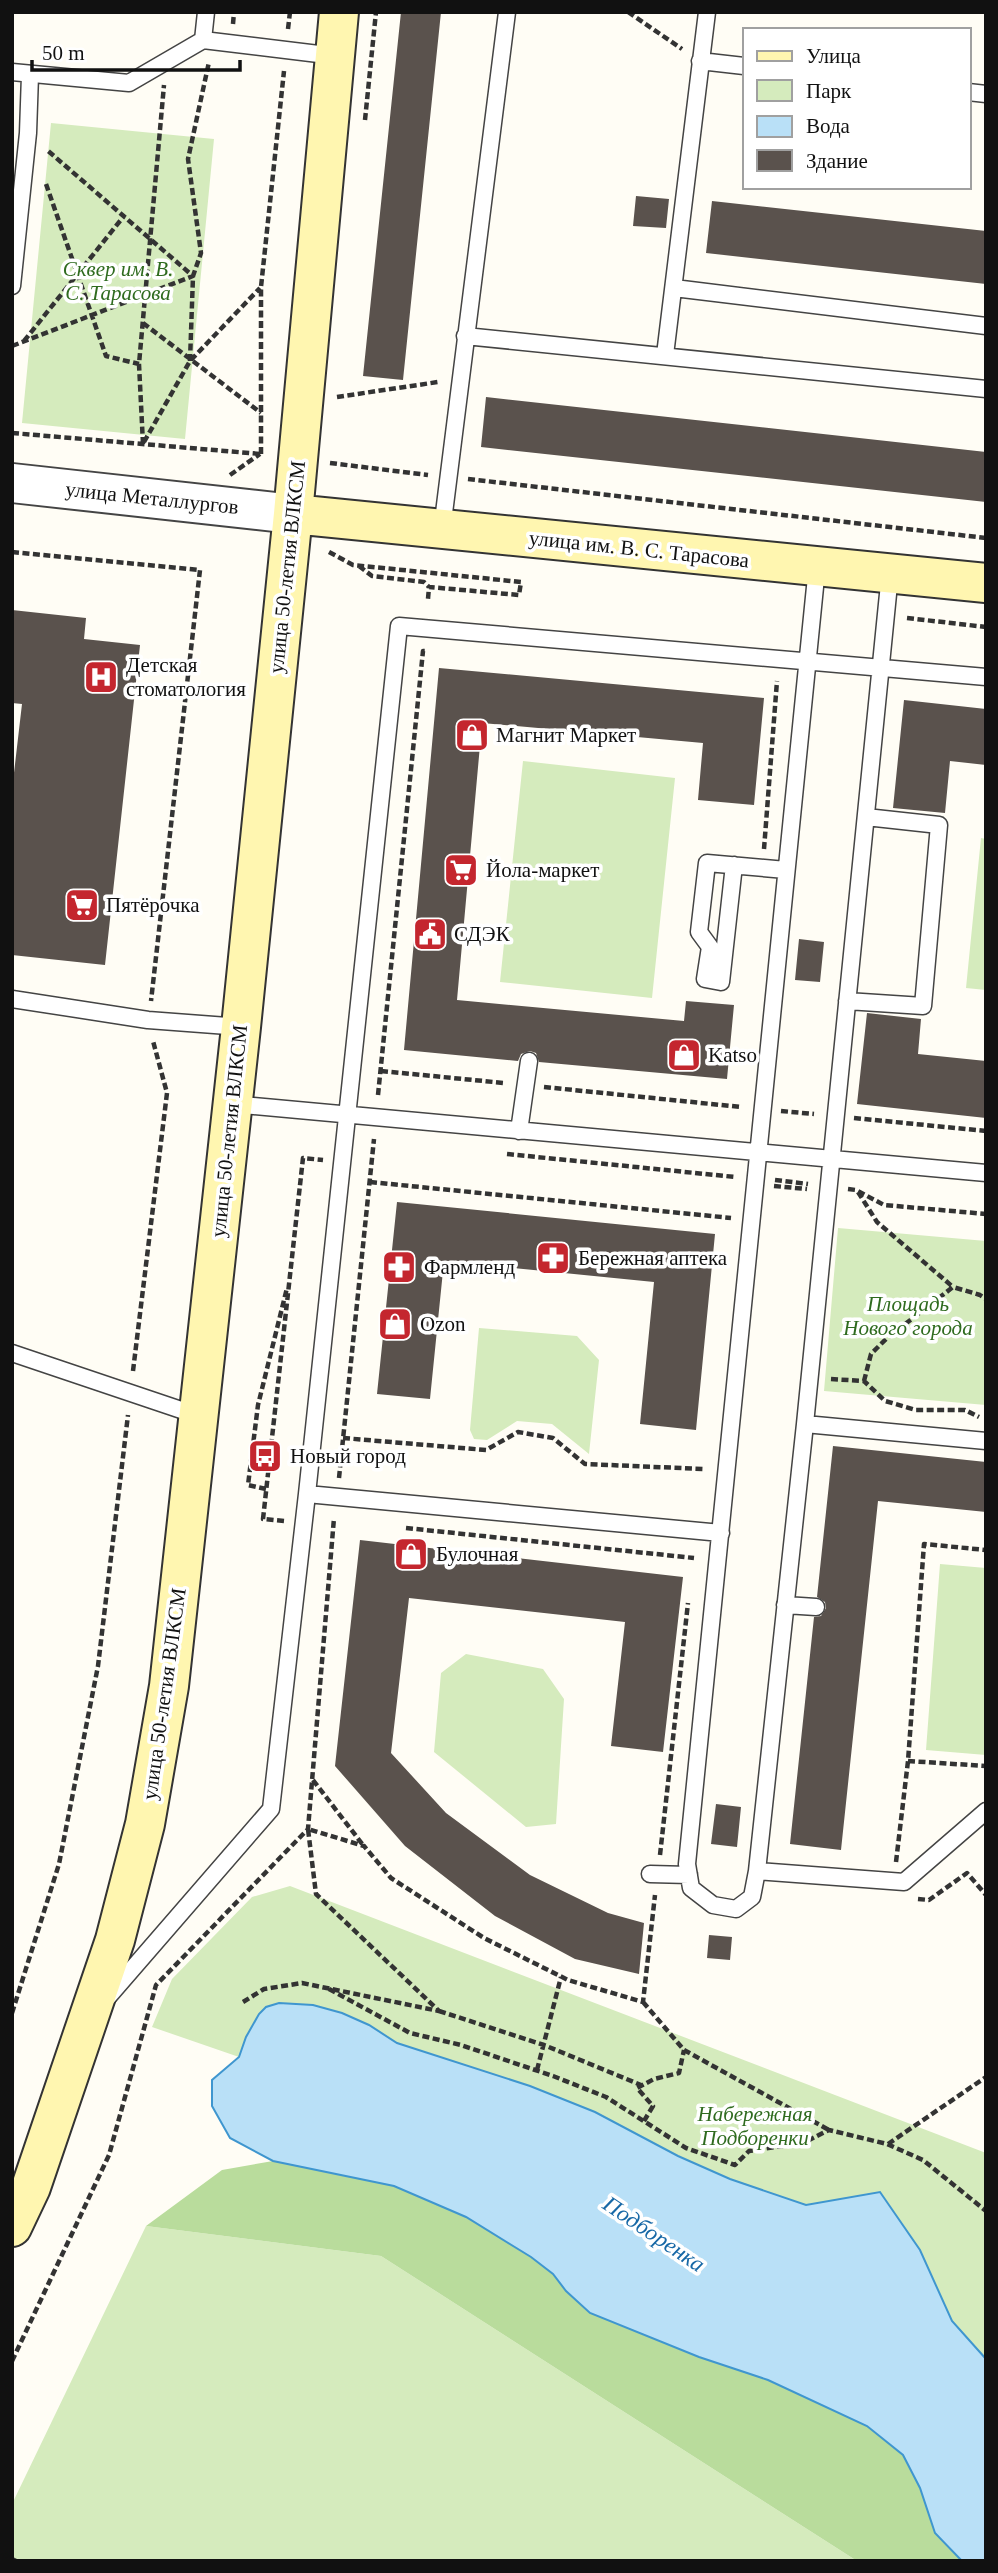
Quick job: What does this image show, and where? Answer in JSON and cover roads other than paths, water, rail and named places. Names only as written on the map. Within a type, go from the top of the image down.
[{"type":"main road","name":"улица 50-летия ВЛКСМ","points":[[12,2227],[31,2188],[115,1941],[145,1824],[169,1686],[241,1027],[293,514],[339,12]]},
{"type":"main road","name":"улица им. В. С. Тарасова","points":[[293,514],[986,583]]},
{"type":"street","name":"улица Металлургов","points":[[12,483],[293,514]]},
{"type":"lane","points":[[206,12],[208,41]]},
{"type":"lane","points":[[442,529],[507,12]]},
{"type":"lane","points":[[665,355],[707,12]]},
{"type":"lane","points":[[12,72],[129,83],[208,41],[335,56]]},
{"type":"lane","points":[[700,61],[743,66]]},
{"type":"lane","points":[[12,286],[28,133],[30,75]]},
{"type":"lane","points":[[674,288],[986,326]]},
{"type":"lane","points":[[466,336],[986,389]]},
{"type":"lane","points":[[817,567],[687,1864],[691,1888],[713,1905],[736,1909],[752,1896],[757,1871],[785,1605],[812,1424],[831,1189],[831,1159],[890,574]]},
{"type":"lane","points":[[91,2016],[271,1809],[304,1524],[399,626],[986,677]]},
{"type":"lane","points":[[847,1001],[923,1006],[939,825],[866,817]]},
{"type":"lane","points":[[734,865],[721,982],[705,979],[710,947],[699,932],[707,863],[734,865],[786,870]]},
{"type":"lane","points":[[12,999],[148,1020],[241,1027]]},
{"type":"lane","points":[[519,1130],[529,1062]]},
{"type":"lane","points":[[232,1104],[986,1173]]},
{"type":"lane","points":[[12,1353],[199,1416]]},
{"type":"lane","points":[[812,1424],[986,1441]]},
{"type":"lane","points":[[307,1494],[721,1533]]},
{"type":"lane","points":[[785,1605],[816,1607]]},
{"type":"lane","points":[[757,1871],[904,1882],[986,1811]]},
{"type":"lane","points":[[654,1874],[689,1875]]},
{"type":"water","name":"Подборенка","points":[[279,2003],[313,2005],[342,2013],[369,2025],[397,2043],[530,2086],[595,2112],[678,2156],[730,2179],[806,2205],[880,2192],[920,2250],[952,2321],[986,2359],[986,2561],[962,2561],[935,2533],[920,2488],[903,2455],[867,2426],[768,2380],[699,2357],[590,2313],[566,2291],[553,2274],[531,2257],[466,2217],[394,2186],[273,2161],[230,2138],[212,2106],[212,2080],[239,2057],[259,2014],[266,2007]]},
{"type":"place","name":"Детская стоматология","points":[[101,677]]},
{"type":"place","name":"Магнит Маркет","points":[[472,735]]},
{"type":"place","name":"Йола-маркет","points":[[461,870]]},
{"type":"place","name":"Пятёрочка","points":[[82,905]]},
{"type":"place","name":"СДЭК","points":[[430,934]]},
{"type":"place","name":"Katso","points":[[684,1055]]},
{"type":"place","name":"Бережная аптека","points":[[553,1258]]},
{"type":"place","name":"Фармленд","points":[[399,1267]]},
{"type":"place","name":"Ozon","points":[[395,1324]]},
{"type":"place","name":"Новый город","points":[[265,1456]]},
{"type":"place","name":"Булочная","points":[[411,1554]]},
{"type":"park label","name":"Сквер им. В. С. Тарасова","points":[[118,281]]},
{"type":"park label","name":"Площадь Нового города","points":[[908,1316]]},
{"type":"park label","name":"Набережная Подборенки","points":[[755,2126]]}]
